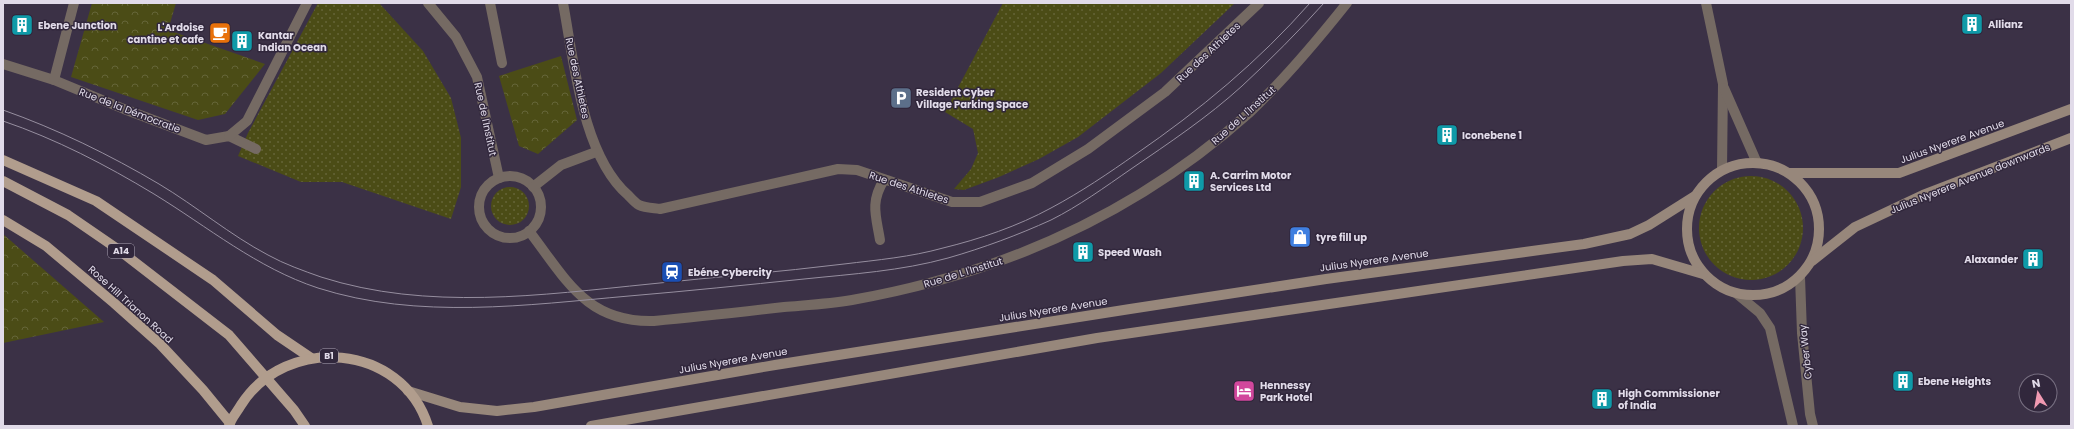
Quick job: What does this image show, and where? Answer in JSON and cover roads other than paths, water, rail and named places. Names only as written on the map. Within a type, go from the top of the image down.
[{"type":"main road","name":"Julius Nyerere Avenue","points":[[1789,173],[1899,173],[2071,109]]},
{"type":"main road","name":"Julius Nyerere Avenue downwards","points":[[1812,261],[1855,227],[1924,195],[2071,138]]},
{"type":"main road","points":[[3,160],[96,201],[212,280],[277,335],[311,358]]},
{"type":"main road","name":"B1","points":[[1757,163],[1774,166],[1789,173],[1804,186],[1814,203],[1820,222],[1818,242],[1812,261],[1800,277],[1781,290],[1759,296],[1737,294],[1718,287],[1703,274],[1692,257],[1686,236],[1687,216],[1695,196],[1707,181],[1722,170],[1739,164],[1757,163]]},
{"type":"main road","name":"A14","points":[[3,181],[68,215],[119,250],[229,335],[294,410],[305,426]]},
{"type":"main road","name":"Julius Nyerere Avenue","points":[[408,391],[460,407],[497,410],[534,407],[775,365],[1130,309],[1326,279],[1584,244],[1630,234],[1649,225],[1695,196]]},
{"type":"main road","name":"Rose Hill Trianon Road","points":[[3,220],[46,246],[132,319],[166,350],[203,390],[229,424]]},
{"type":"main road","name":"B1","points":[[591,426],[1097,338],[1623,261],[1652,259],[1703,274]]},
{"type":"main road","name":"Julius Nyerere Avenue","points":[[229,424],[249,392],[277,370],[311,358],[330,356],[352,359],[373,366],[392,376],[408,391],[425,416],[428,426]]},
{"type":"street","points":[[54,80],[74,3]]},
{"type":"street","points":[[256,149],[229,136],[247,122],[307,3]]},
{"type":"street","name":"Rue de l'Institut","points":[[428,3],[456,37],[477,77],[499,178]]},
{"type":"street","points":[[490,3],[502,62]]},
{"type":"street","name":"Rue des Athletes","points":[[563,3],[580,94],[596,152],[618,187],[640,206],[660,209],[838,169],[857,170],[952,202],[980,202],[1032,183],[1088,148],[1165,92],[1259,3]]},
{"type":"street","name":"Rue de L l'Institut","points":[[529,231],[584,300],[616,317],[635,322],[850,300],[920,286],[975,271],[1034,249],[1088,224],[1163,180],[1213,143],[1274,89],[1307,53],[1347,3]]},
{"type":"street","points":[[1706,3],[1723,84],[1757,163]]},
{"type":"street","name":"Rue de la Démocratie","points":[[3,64],[54,80],[124,109],[206,140],[229,136]]},
{"type":"street","points":[[1722,170],[1723,84]]},
{"type":"street","points":[[533,186],[561,165],[596,152]]},
{"type":"street","points":[[517,177],[533,186],[541,205],[540,215],[536,224],[529,231],[512,238],[502,237],[486,228],[479,210],[479,199],[483,190],[490,182],[499,178],[517,177]]},
{"type":"street","points":[[880,240],[874,208],[876,192],[884,180]]},
{"type":"street","name":"Cyber Way","points":[[1800,277],[1802,333],[1810,414],[1813,426]]},
{"type":"street","points":[[1737,294],[1760,313],[1770,328],[1792,426]]},
{"type":"tram line","points":[[3,110],[63,134],[122,163],[159,184],[254,247],[294,267],[321,277],[361,288],[402,294],[443,297],[526,296],[795,270],[894,258],[919,254],[957,244],[1012,226],[1038,215],[1084,189],[1183,120],[1249,65],[1310,3]]},
{"type":"tram line","points":[[3,121],[61,144],[118,173],[154,194],[233,246],[274,270],[318,288],[356,298],[394,304],[433,307],[512,306],[551,303],[717,288],[894,269],[948,258],[1013,236],[1061,215],[1102,189],[1202,119],[1252,76],[1324,3]]},
{"type":"place","name":"Allianz","points":[[1972,24]]},
{"type":"place","name":"Ebene Junction","points":[[22,25]]},
{"type":"place","name":"L'Ardoise cantine et cafe","points":[[220,33]]},
{"type":"place","name":"Kantar Indian Ocean","points":[[242,41]]},
{"type":"place","name":"Resident Cyber Village Parking Space","points":[[901,98]]},
{"type":"place","name":"Iconebene 1","points":[[1447,135]]},
{"type":"place","name":"A. Carrim Motor Services Ltd","points":[[1194,181]]},
{"type":"place","name":"tyre fill up","points":[[1300,237]]},
{"type":"place","name":"Speed Wash","points":[[1083,252]]},
{"type":"place","name":"Alaxander","points":[[2033,259]]},
{"type":"place","name":"Ebéne Cybercity","points":[[672,272]]},
{"type":"place","name":"Ebene Heights","points":[[1903,381]]},
{"type":"place","name":"Hennessy Park Hotel","points":[[1244,391]]},
{"type":"place","name":"High Commissioner of India","points":[[1602,399]]}]
